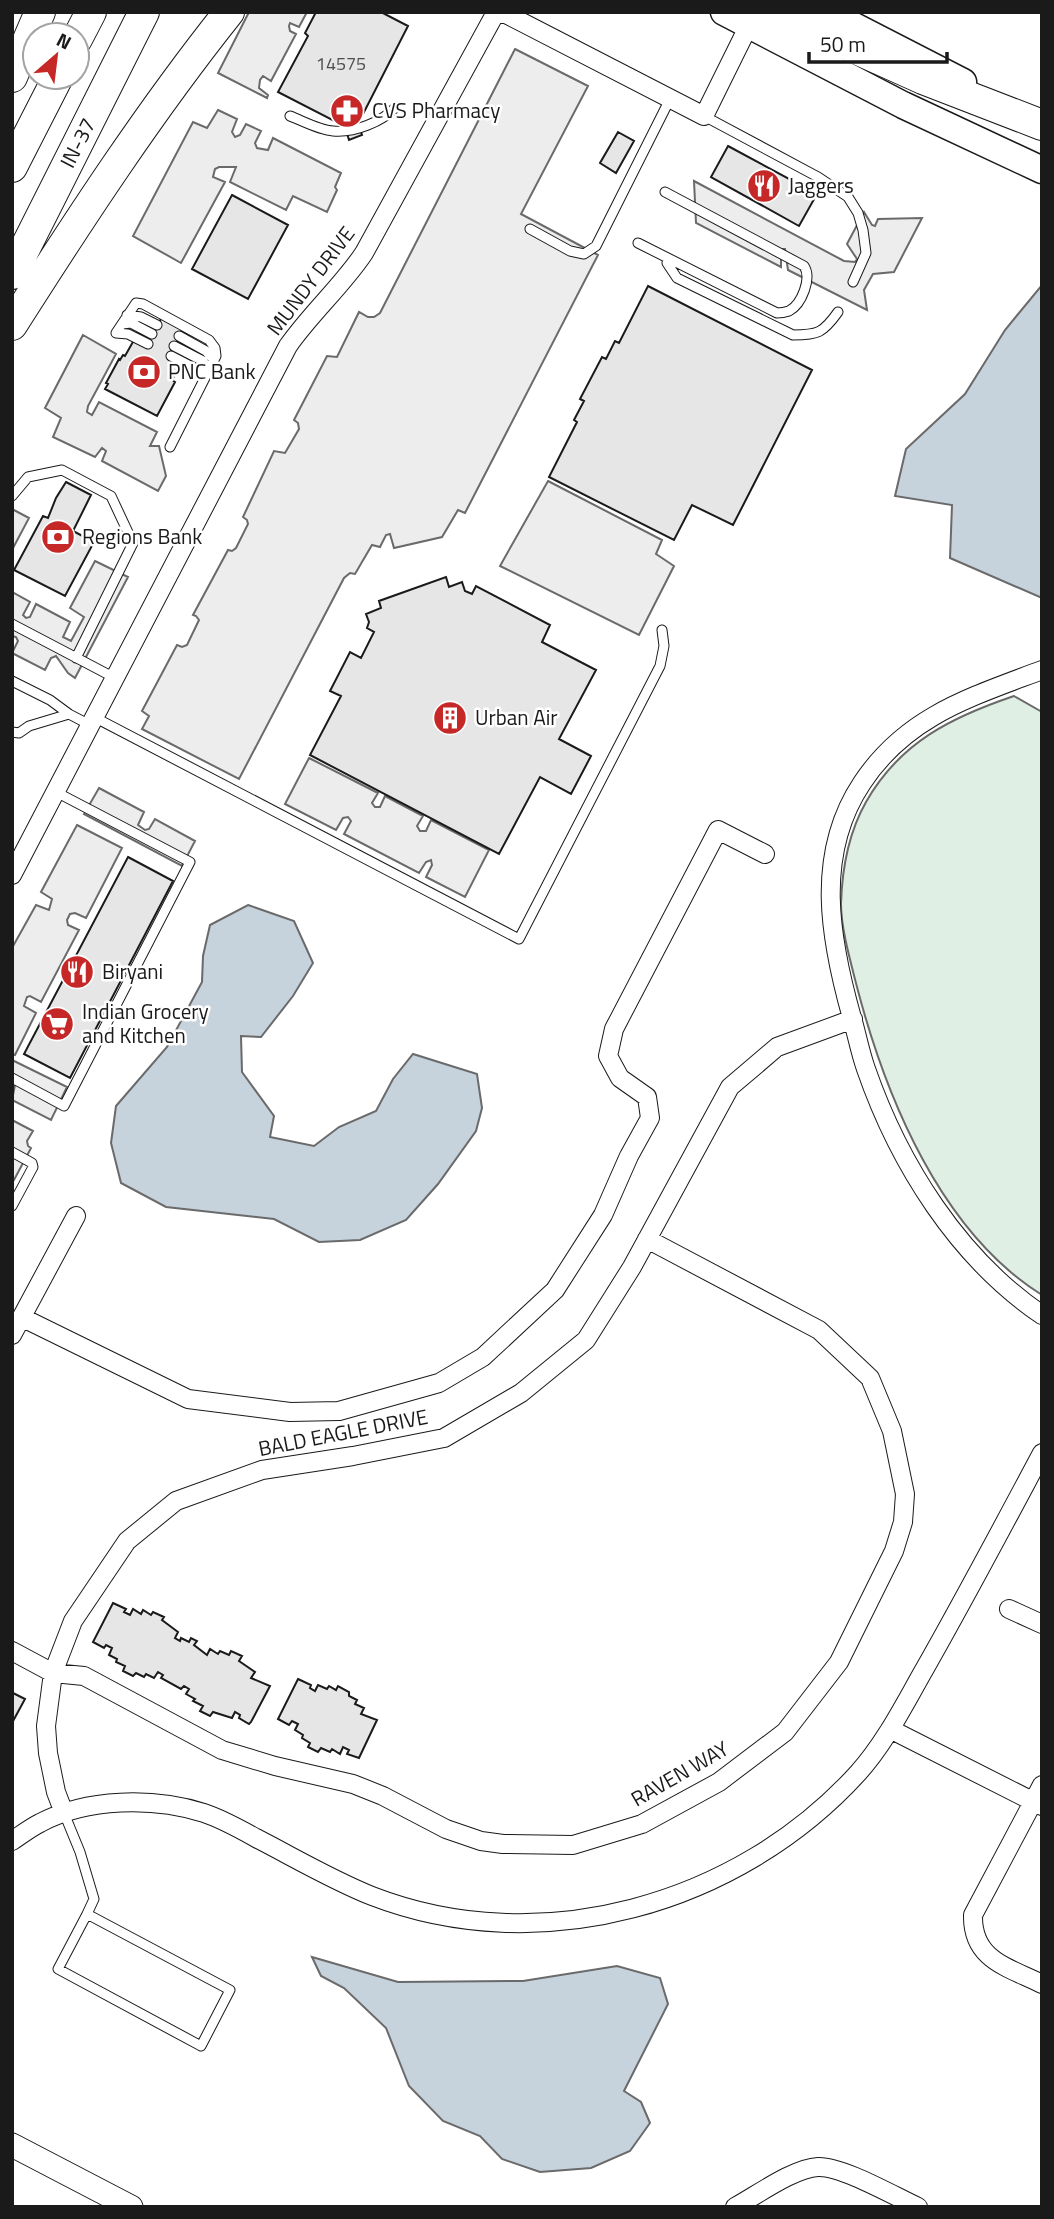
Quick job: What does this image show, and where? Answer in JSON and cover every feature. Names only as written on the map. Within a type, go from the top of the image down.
[{"type":"highway","points":[[12,76],[40,12]]},
{"type":"highway","name":"IN-37","points":[[12,274],[144,12]]},
{"type":"highway","points":[[191,60],[218,12]]},
{"type":"highway","points":[[12,325],[191,60],[229,12]]},
{"type":"highway","points":[[736,19],[794,21],[923,79],[1042,124]]},
{"type":"highway","points":[[12,167],[51,91]]},
{"type":"main road","points":[[827,12],[1042,124]]},
{"type":"main road","points":[[736,19],[903,105],[1042,170]]},
{"type":"street","name":"MUNDY DRIVE","points":[[14,867],[56,792],[288,346],[354,269],[495,15],[506,14],[704,116]]},
{"type":"street","points":[[704,116],[736,19]]},
{"type":"street","points":[[1042,670],[959,702],[901,737],[875,765],[850,803],[834,850],[830,888],[833,934],[841,976],[866,1068],[878,1099],[928,1196],[950,1227],[990,1272],[1024,1303],[1042,1315]]},
{"type":"street","points":[[23,1318],[188,1399],[290,1412],[355,1409],[439,1383],[483,1357],[555,1290],[603,1215],[629,1156],[650,1118],[647,1097],[621,1078],[608,1056],[614,1029],[718,830],[765,854]]},
{"type":"street","name":"BALD EAGLE DRIVE","points":[[64,1813],[48,1754],[46,1726],[53,1672],[73,1621],[127,1541],[176,1501],[262,1470],[444,1438],[521,1393],[586,1340],[647,1238],[730,1087],[777,1047],[853,1019]]},
{"type":"street","points":[[12,1335],[76,1216]]},
{"type":"street","name":"RAVEN WAY","points":[[12,1651],[53,1672],[84,1676],[222,1750],[275,1766],[353,1784],[454,1832],[503,1844],[573,1845],[642,1824],[719,1782],[786,1732],[839,1662],[894,1551],[903,1522],[905,1494],[892,1431],[870,1378],[819,1330],[647,1238]]},
{"type":"street","points":[[12,1841],[40,1823],[64,1813],[112,1803],[142,1802],[170,1805],[206,1814],[347,1885],[410,1908],[446,1917],[518,1925],[595,1918],[670,1898],[762,1853],[822,1807],[850,1781],[890,1729],[959,1610],[1042,1453]]},
{"type":"street","points":[[1009,1609],[1042,1625]]},
{"type":"street","points":[[890,1729],[1037,1804]]},
{"type":"street","points":[[1042,1785],[1037,1804],[973,1915],[976,1940],[989,1957],[1042,1984]]},
{"type":"street","points":[[15,2144],[131,2207]]},
{"type":"street","points":[[735,2207],[799,2172],[817,2166],[834,2169],[918,2207]]},
{"type":"lane","points":[[530,229],[570,251],[584,254],[596,246],[670,99]]},
{"type":"lane","points":[[290,116],[323,129],[339,131],[376,123],[396,107]]},
{"type":"lane","points":[[704,116],[818,177],[848,197],[858,213],[866,253],[853,282]]},
{"type":"lane","points":[[638,243],[777,313],[788,312],[796,304],[808,280],[808,272],[804,266],[665,192]]},
{"type":"lane","points":[[668,259],[667,263],[677,278],[793,335],[810,335],[825,330],[838,312]]},
{"type":"lane","points":[[148,344],[128,334],[116,333],[136,303],[143,304],[209,340],[217,352],[170,447]]},
{"type":"lane","points":[[124,319],[154,329]]},
{"type":"lane","points":[[207,375],[174,346],[206,351],[214,360]]},
{"type":"lane","points":[[12,496],[28,477],[62,470],[111,496],[133,543],[76,658]]},
{"type":"lane","points":[[12,624],[114,678]]},
{"type":"lane","points":[[12,681],[61,706],[69,714],[92,721],[519,939],[660,666],[664,646],[662,630]]},
{"type":"lane","points":[[12,732],[19,733],[29,726],[69,714]]},
{"type":"lane","points":[[12,1078],[64,1106],[190,862],[56,792]]},
{"type":"lane","points":[[12,1152],[32,1163],[33,1167],[12,1206]]},
{"type":"lane","points":[[64,1813],[80,1852],[94,1899],[58,1969],[201,2046],[230,1990],[87,1914]]},
{"type":"green space","points":[[1014,696],[1042,712],[1042,1295],[1006,1268],[975,1236],[922,1159],[902,1117],[869,1030],[849,957],[841,914],[843,878],[851,838],[866,802],[880,781],[895,763],[930,734],[970,713]]},
{"type":"shaded area","points":[[249,12],[307,12],[299,27],[290,23],[290,31],[296,34],[271,81],[263,76],[260,80],[259,88],[268,95],[267,98],[218,73]]},
{"type":"shaded area","points":[[515,49],[588,86],[521,214],[598,255],[465,513],[458,510],[442,537],[394,548],[390,534],[386,535],[380,547],[372,545],[355,574],[350,573],[344,578],[239,779],[142,729],[149,716],[142,711],[177,645],[187,645],[199,620],[193,615],[228,550],[236,548],[248,524],[243,517],[274,451],[285,453],[299,429],[294,420],[327,356],[337,357],[359,312],[368,317],[380,313]]},
{"type":"shaded area","points":[[218,110],[237,119],[232,132],[235,137],[240,135],[246,124],[261,131],[255,143],[257,148],[268,150],[273,138],[341,173],[335,187],[337,190],[327,212],[293,196],[286,210],[230,182],[236,167],[219,167],[215,169],[213,177],[225,182],[181,263],[133,236],[193,122],[207,128]]},
{"type":"shaded area","points":[[694,181],[844,261],[855,262],[857,259],[847,244],[864,212],[875,226],[878,219],[922,218],[894,272],[873,274],[864,290],[867,310],[788,270],[785,249],[781,252],[781,267],[696,223]]},
{"type":"shaded area","points":[[1042,285],[1042,598],[950,558],[952,505],[895,496],[906,449],[965,394],[1005,330]]},
{"type":"shaded area","points":[[83,335],[116,354],[87,412],[92,415],[99,402],[157,432],[150,446],[159,446],[166,476],[158,491],[102,461],[106,451],[102,448],[95,457],[53,437],[61,418],[45,408]]},
{"type":"shaded area","points":[[548,481],[662,540],[656,554],[674,566],[639,635],[500,566]]},
{"type":"shaded area","points":[[12,509],[29,518],[12,550]]},
{"type":"shaded area","points":[[95,561],[128,577],[75,678],[56,656],[51,658],[45,670],[12,653],[18,641],[12,636],[12,592],[30,602],[23,615],[26,618],[30,617],[36,604],[70,622],[63,637],[71,641],[84,617],[70,608]]},
{"type":"shaded area","points":[[309,758],[378,793],[372,803],[375,807],[380,807],[385,796],[423,816],[417,826],[420,831],[426,831],[431,820],[489,850],[465,897],[426,877],[432,865],[431,860],[426,862],[419,873],[344,834],[351,821],[348,817],[343,818],[336,830],[285,804]]},
{"type":"shaded area","points":[[99,788],[144,812],[138,825],[145,830],[149,829],[155,819],[195,841],[182,866],[84,814]]},
{"type":"shaded area","points":[[77,825],[122,848],[86,918],[75,913],[70,914],[68,925],[79,930],[41,1002],[27,997],[24,1006],[36,1013],[15,1055],[12,1054],[12,948],[36,905],[49,910],[52,899],[41,892]]},
{"type":"shaded area","points":[[248,905],[294,921],[313,963],[293,996],[261,1037],[241,1036],[242,1072],[274,1116],[270,1137],[314,1146],[339,1127],[376,1111],[393,1079],[413,1054],[477,1074],[482,1108],[476,1131],[438,1184],[406,1220],[360,1240],[319,1242],[274,1219],[166,1207],[121,1183],[111,1143],[116,1106],[167,1047],[202,982],[203,956],[210,925]]},
{"type":"shaded area","points":[[12,1060],[67,1087],[51,1120],[12,1100],[15,1085],[12,1083]]},
{"type":"shaded area","points":[[12,1120],[33,1131],[27,1141],[31,1148],[14,1180],[12,1179]]},
{"type":"shaded area","points":[[312,1957],[398,1982],[523,1981],[617,1966],[660,1978],[668,2004],[624,2091],[641,2102],[650,2123],[630,2151],[591,2168],[540,2172],[502,2159],[480,2136],[443,2121],[409,2086],[386,2028],[344,1988],[321,1976]]},
{"type":"building","name":"CVS Pharmacy","points":[[316,12],[381,12],[408,26],[361,118],[357,120],[362,135],[349,140],[344,124],[278,92],[308,36],[305,33]]},
{"type":"building","points":[[618,132],[634,141],[616,173],[600,163]]},
{"type":"building","name":"Jaggers","points":[[728,146],[817,194],[799,226],[711,177]]},
{"type":"building","points":[[232,195],[288,225],[248,299],[192,269]]},
{"type":"building","points":[[648,286],[812,370],[733,525],[692,505],[674,540],[549,477],[577,422],[574,420],[584,401],[580,399],[602,357],[606,359],[615,341],[619,343]]},
{"type":"building","name":"PNC Bank","points":[[162,317],[185,328],[170,353],[180,364],[172,380],[175,382],[157,416],[105,389],[119,359],[125,356],[134,340],[148,342]]},
{"type":"building","name":"Regions Bank","points":[[66,482],[91,495],[73,531],[94,542],[65,596],[14,570],[43,516],[48,518]]},
{"type":"building","name":"Urban Air","points":[[446,577],[449,587],[462,582],[465,591],[472,594],[476,586],[550,625],[542,642],[596,670],[559,739],[591,756],[571,794],[540,777],[499,854],[310,755],[341,696],[330,691],[350,652],[361,658],[374,632],[367,628],[369,622],[366,614],[381,608],[379,601]]},
{"type":"building","points":[[128,857],[173,881],[70,1078],[24,1054]]},
{"type":"building","points":[[113,1603],[126,1609],[124,1612],[130,1615],[133,1609],[141,1614],[143,1610],[151,1615],[153,1612],[164,1617],[162,1620],[178,1632],[175,1638],[180,1641],[181,1638],[189,1642],[191,1638],[197,1641],[194,1645],[207,1655],[210,1649],[218,1654],[220,1651],[229,1655],[231,1651],[242,1656],[239,1661],[255,1672],[251,1678],[270,1686],[251,1722],[249,1724],[239,1718],[240,1715],[235,1712],[232,1718],[213,1712],[210,1716],[200,1711],[203,1706],[186,1694],[189,1689],[184,1686],[181,1689],[161,1678],[163,1675],[158,1672],[154,1678],[136,1673],[133,1676],[123,1671],[125,1666],[109,1655],[112,1648],[106,1645],[104,1648],[93,1642]]},
{"type":"building","points":[[298,1679],[311,1685],[310,1688],[315,1691],[318,1685],[336,1690],[338,1686],[357,1700],[355,1704],[364,1708],[361,1714],[377,1720],[359,1758],[347,1754],[349,1750],[343,1747],[340,1754],[332,1749],[330,1752],[321,1748],[318,1752],[308,1747],[310,1743],[295,1730],[298,1724],[292,1721],[289,1725],[278,1719]]},
{"type":"building","points":[[12,1694],[25,1699],[12,1723]]},
{"type":"place","name":"CVS Pharmacy","points":[[347,111]]},
{"type":"place","name":"Jaggers","points":[[764,186]]},
{"type":"place","name":"PNC Bank","points":[[144,372]]},
{"type":"place","name":"Regions Bank","points":[[58,537]]},
{"type":"place","name":"Urban Air","points":[[450,718]]},
{"type":"place","name":"Biryani","points":[[77,972]]},
{"type":"place","name":"Indian Grocery and Kitchen","points":[[57,1024]]}]
